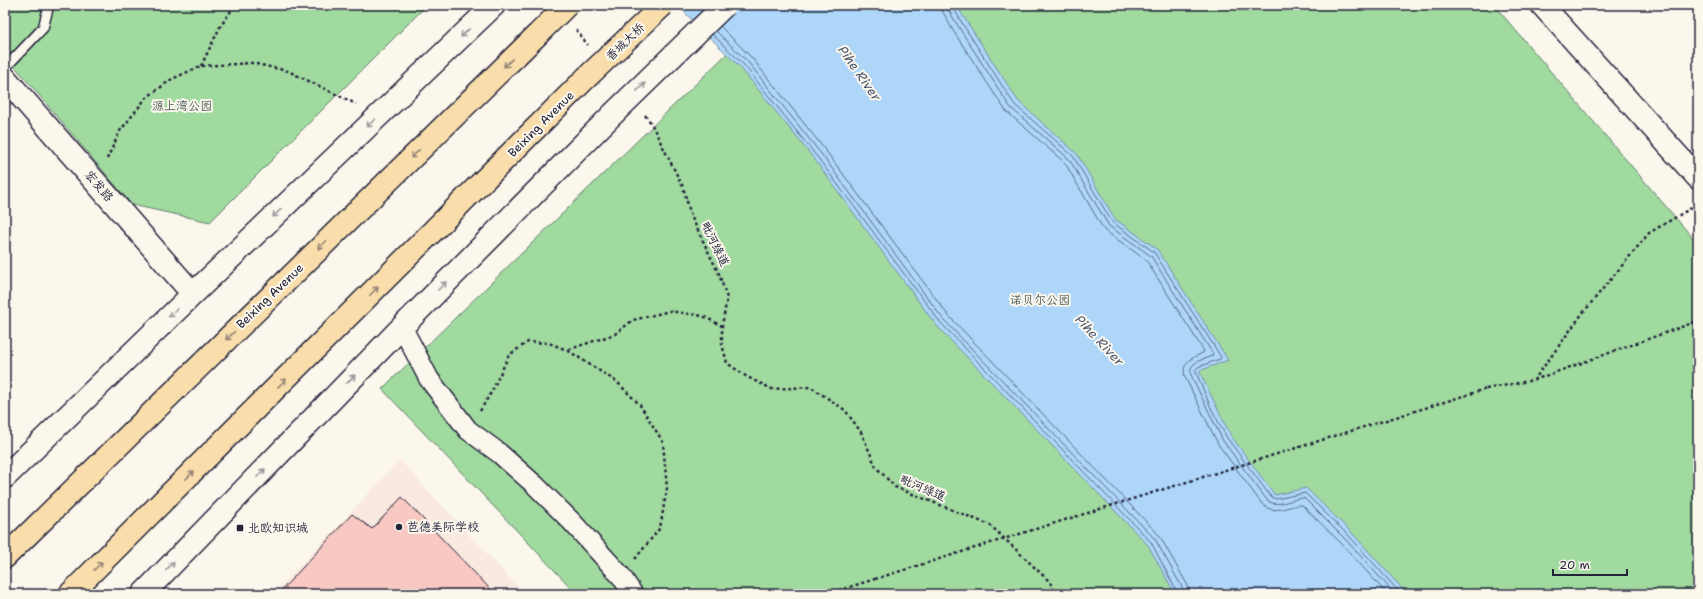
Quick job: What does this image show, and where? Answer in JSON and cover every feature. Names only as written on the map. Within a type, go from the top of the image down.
[{"type":"main road","name":"Beixing Avenue","points":[[5,557],[567,5]]},
{"type":"main road","name":"香城大桥","points":[[586,78],[663,5]]},
{"type":"main road","name":"Beixing Avenue","points":[[70,594],[586,78]]},
{"type":"street","points":[[5,477],[493,5]]},
{"type":"street","points":[[143,594],[402,327],[613,114],[725,5]]},
{"type":"street","points":[[1542,5],[1698,178]]},
{"type":"street","name":"宏发路","points":[[5,78],[193,294]]},
{"type":"street","points":[[402,327],[430,379],[468,430],[499,453],[535,485],[572,522],[620,576],[633,594]]},
{"type":"lane","points":[[5,68],[43,28],[49,5]]},
{"type":"path","points":[[201,66],[220,27],[235,5]]},
{"type":"path","points":[[104,166],[120,131],[146,98],[172,79],[201,66],[252,62],[288,71],[378,115]]},
{"type":"path","name":"毗河绿道","points":[[651,123],[683,187],[692,216],[719,274],[727,298],[722,326],[722,344],[727,363],[747,377],[772,390],[811,387],[845,410],[861,432],[876,467],[895,487],[990,525],[1050,582],[1056,594]]},
{"type":"path","points":[[1534,380],[1582,314],[1649,233],[1698,204]]},
{"type":"path","points":[[567,350],[615,334],[633,320],[670,311],[703,316],[722,326]]},
{"type":"path","points":[[827,594],[1486,389],[1534,380],[1698,321]]},
{"type":"path","points":[[468,430],[492,391],[509,355],[528,342],[549,343],[567,350],[617,382],[640,405],[663,442],[667,488],[660,528],[620,576]]},
{"type":"shaded area","name":"芭德美际学校","points":[[400,460],[524,594],[273,594]]},
{"type":"green space","name":"源上湾公园","points":[[5,5],[427,5],[210,222],[132,205],[5,55]]},
{"type":"green space","name":"诺贝尔公园","points":[[777,5],[1494,5],[1698,244],[1698,594],[577,594],[382,389]]},
{"type":"water","name":"Pihe River","points":[[677,5],[956,5],[1018,101],[1077,154],[1115,219],[1157,249],[1228,360],[1199,371],[1231,436],[1275,495],[1306,488],[1353,534],[1407,594],[1175,594],[1148,545],[936,325],[815,160],[741,68]]},
{"type":"building","name":"芭德美际学校","points":[[402,497],[495,594],[278,594],[352,514],[372,529]]},
{"type":"place","name":"芭德美际学校","points":[[399,527]]},
{"type":"place","name":"北欧知识城","points":[[240,528]]}]
